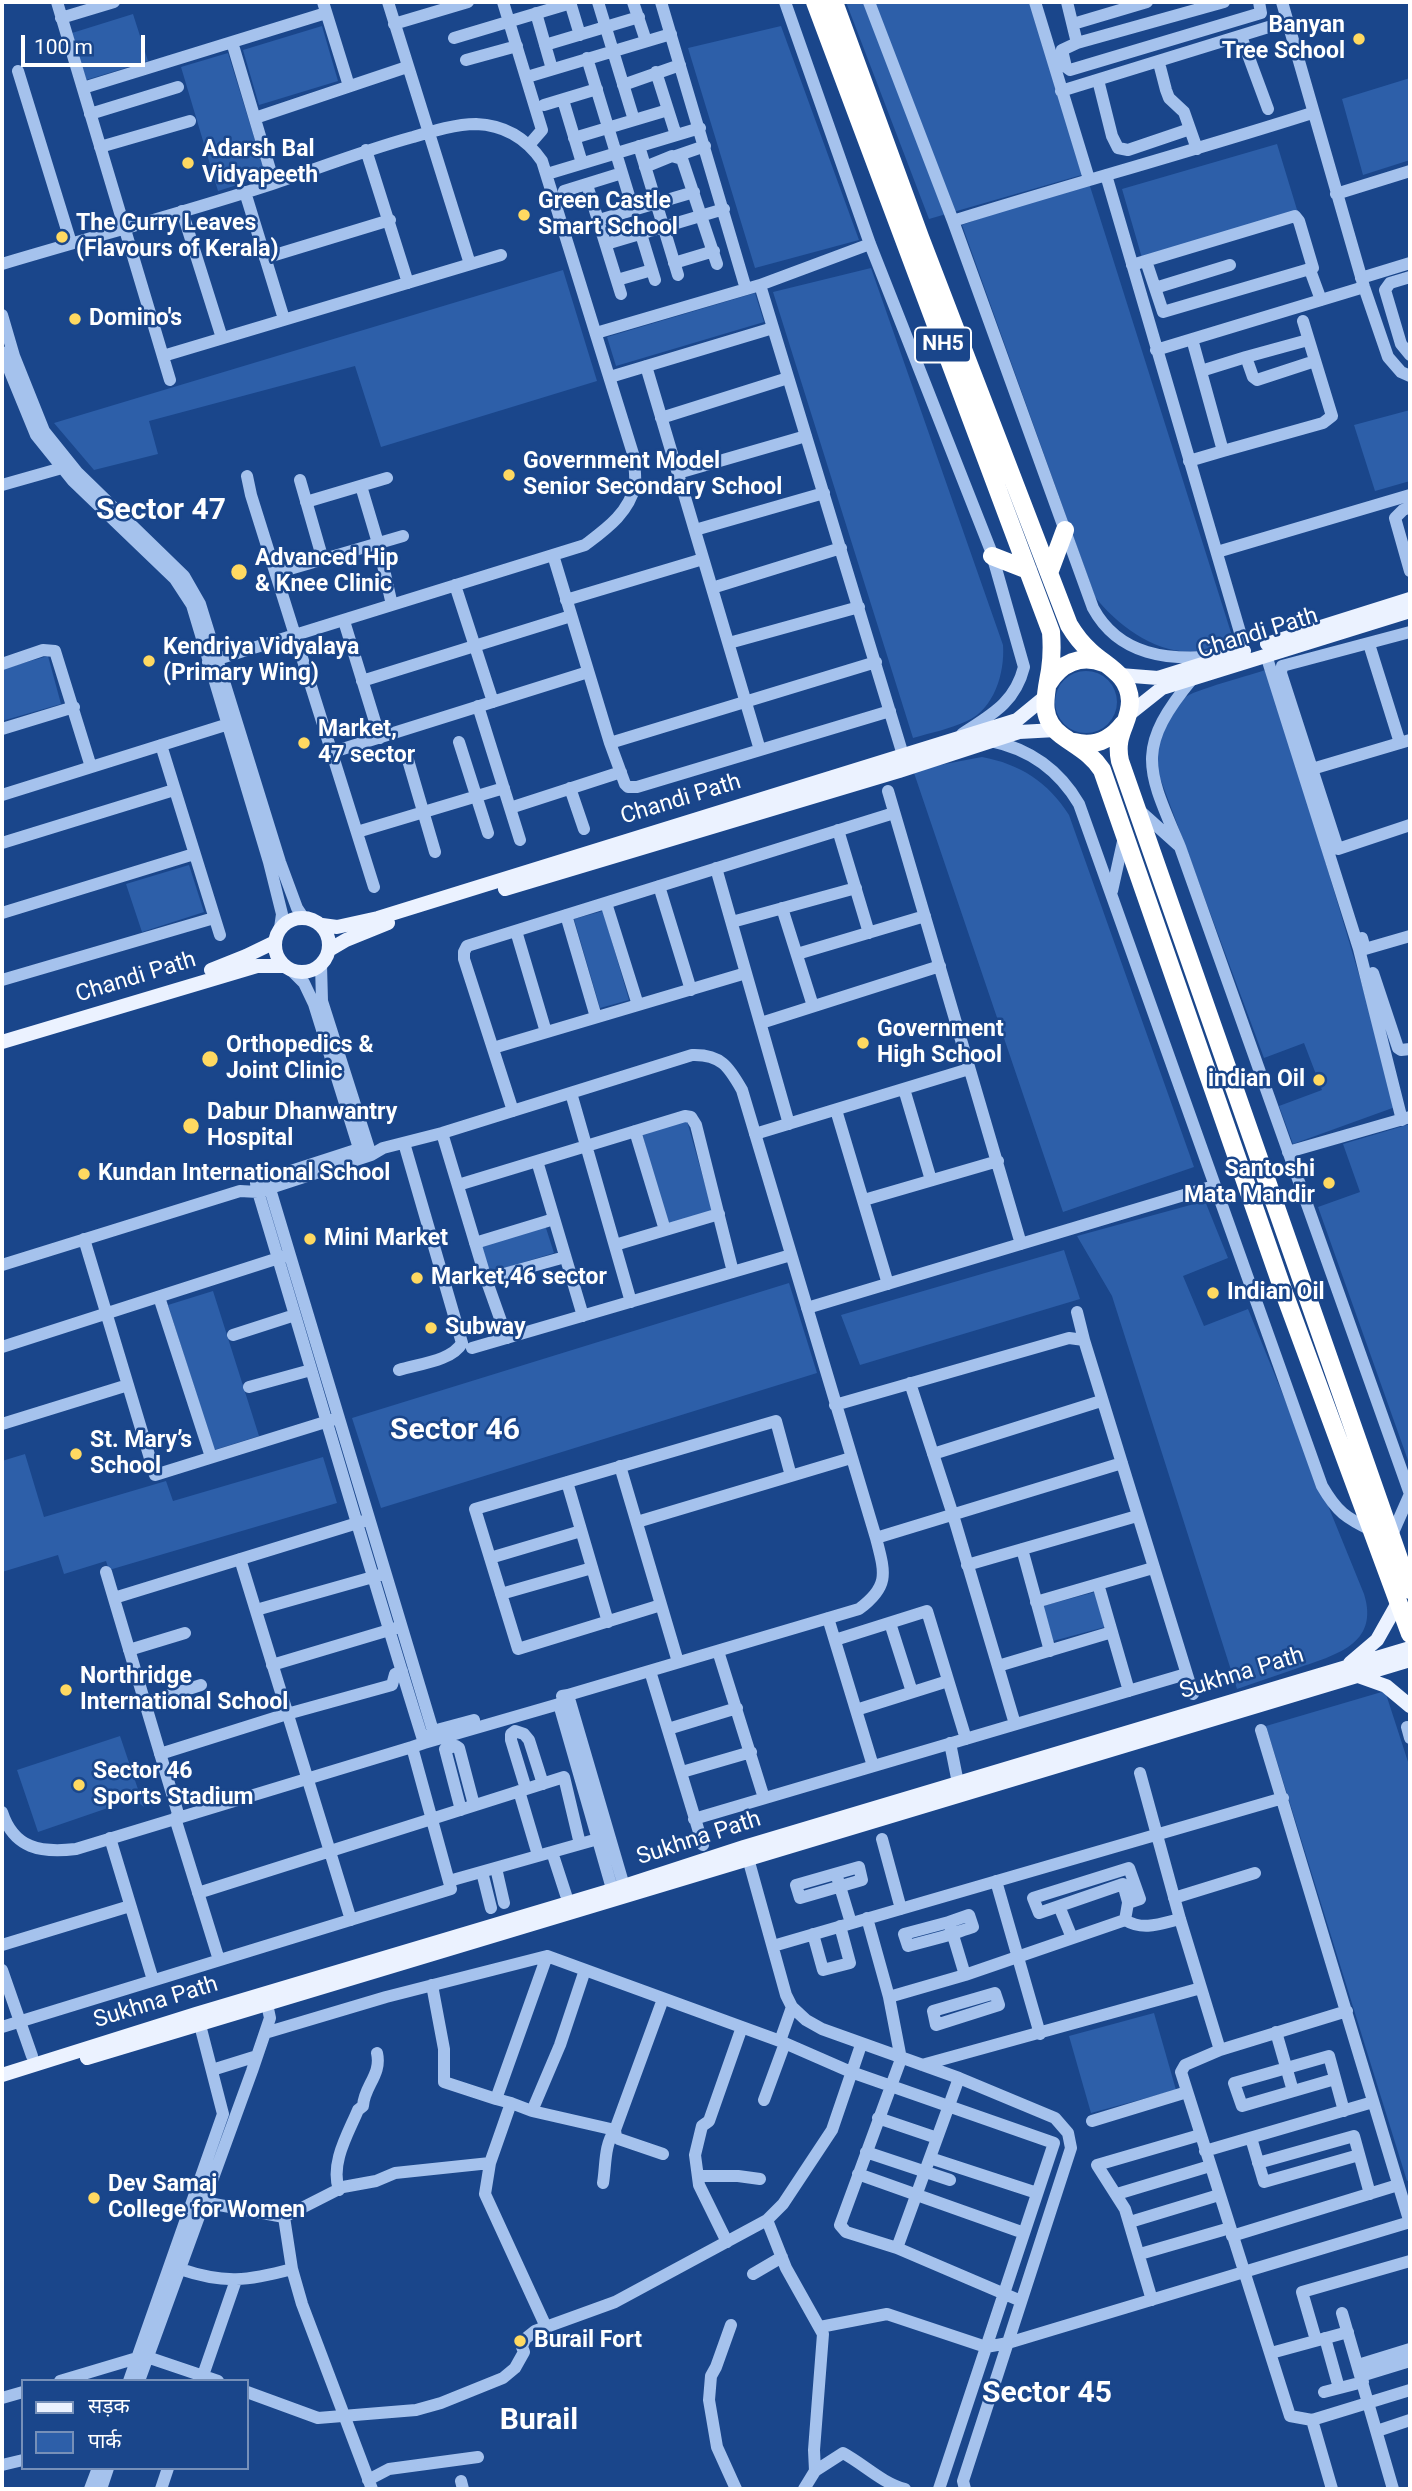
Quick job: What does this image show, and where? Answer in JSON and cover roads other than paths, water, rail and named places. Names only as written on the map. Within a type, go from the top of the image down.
[{"type":"highway","name":"NH5","points":[[815,2],[1051,632],[1051,658],[1045,694],[1048,719],[1062,735]]},
{"type":"highway","name":"NH5","points":[[834,2],[915,224],[1074,633],[1091,653],[1113,669]]},
{"type":"highway","points":[[1049,573],[1065,530]]},
{"type":"highway","points":[[992,556],[1028,570]]},
{"type":"highway","points":[[1045,694],[1057,671],[1070,662],[1084,659],[1113,669],[1129,692],[1126,718],[1119,739],[1119,753],[1391,1537],[1406,1586],[1410,1634]]},
{"type":"highway","points":[[1062,735],[1081,743],[1102,741],[1115,733],[1126,718]]},
{"type":"highway","points":[[1062,735],[1087,752],[1102,770],[1283,1290],[1373,1531],[1406,1586]]},
{"type":"main road","name":"Chandi Path","points":[[1113,669],[1158,678],[1242,645],[1410,599]]},
{"type":"main road","name":"Chandi Path","points":[[1126,718],[1162,688],[1410,611]]},
{"type":"main road","name":"Chandi Path","points":[[322,925],[337,926],[379,918],[1017,720],[1045,694]]},
{"type":"main road","name":"Chandi Path","points":[[329,950],[379,926],[1019,732],[1062,735]]},
{"type":"main road","points":[[303,917],[322,925],[328,935],[329,950],[321,965],[312,971],[300,972],[288,968],[276,954],[277,935],[293,919],[303,917]]},
{"type":"main road","name":"Chandi Path","points":[[2,1033],[214,969],[277,935]]},
{"type":"main road","name":"Chandi Path","points":[[2,1042],[257,966],[288,968]]},
{"type":"main road","points":[[1343,1668],[1377,1640],[1406,1586]]},
{"type":"main road","name":"Sukhna Path","points":[[2,2084],[620,1894],[958,1783],[1410,1648]]},
{"type":"main road","name":"Sukhna Path","points":[[746,1854],[1410,1660]]},
{"type":"main road","points":[[1356,1676],[1386,1686],[1410,1706]]},
{"type":"main road","name":"Sukhna Path","points":[[2,2075],[216,2008],[620,1894]]},
{"type":"street","points":[[57,2],[170,380]]},
{"type":"street","points":[[61,18],[114,2]]},
{"type":"street","points":[[388,2],[470,264]]},
{"type":"street","points":[[503,2],[542,130],[529,145]]},
{"type":"street","points":[[454,38],[571,2],[580,35]]},
{"type":"street","points":[[598,2],[634,120]]},
{"type":"street","points":[[634,2],[646,41]]},
{"type":"street","points":[[661,2],[746,289]]},
{"type":"street","points":[[785,2],[870,244],[992,556],[1024,667],[1020,681],[1008,702],[953,740]]},
{"type":"street","points":[[869,2],[953,221],[1093,608],[1108,630],[1124,643],[1142,652],[1177,657],[1210,656],[1242,645],[1106,175]]},
{"type":"street","points":[[1035,2],[1089,179]]},
{"type":"street","points":[[1067,2],[1077,43]]},
{"type":"street","points":[[1073,24],[1147,2]]},
{"type":"street","points":[[1224,2],[1077,43],[1062,50],[1066,67],[1070,70],[1261,13],[1259,2]]},
{"type":"street","points":[[1282,2],[1362,283],[1388,357],[1401,372],[1410,376]]},
{"type":"street","points":[[394,24],[460,3]]},
{"type":"street","points":[[83,88],[232,42],[325,7],[349,86]]},
{"type":"street","points":[[536,13],[552,69]]},
{"type":"street","points":[[545,45],[639,17]]},
{"type":"street","points":[[1061,91],[1287,22]]},
{"type":"street","points":[[527,77],[671,34]]},
{"type":"street","points":[[1241,36],[1268,109]]},
{"type":"street","points":[[232,42],[274,183]]},
{"type":"street","points":[[466,60],[517,46]]},
{"type":"street","points":[[587,58],[634,209]]},
{"type":"street","points":[[1158,63],[1169,98],[1184,112],[1197,149]]},
{"type":"street","points":[[623,85],[680,65]]},
{"type":"street","points":[[255,118],[407,67]]},
{"type":"street","points":[[18,71],[71,243]]},
{"type":"street","points":[[656,72],[676,135]]},
{"type":"street","points":[[1098,80],[1112,136],[1118,148],[1128,150],[1190,129]]},
{"type":"street","points":[[90,114],[178,87]]},
{"type":"street","points":[[544,105],[597,89]]},
{"type":"street","points":[[562,100],[582,163]]},
{"type":"street","points":[[574,138],[668,110]]},
{"type":"street","points":[[953,221],[1312,113]]},
{"type":"street","points":[[100,147],[190,121]]},
{"type":"street","points":[[2,264],[245,192],[366,150],[428,132],[471,124],[486,125],[512,132],[529,145],[542,161],[634,457],[635,485],[625,508],[610,526],[585,545],[213,660]]},
{"type":"street","points":[[547,174],[700,128]]},
{"type":"street","points":[[639,146],[676,269],[715,258],[684,162],[676,156]]},
{"type":"street","points":[[645,167],[705,146]]},
{"type":"street","points":[[366,150],[408,283]]},
{"type":"street","points":[[1336,194],[1410,171]]},
{"type":"street","points":[[564,191],[622,173]]},
{"type":"street","points":[[589,184],[621,294]]},
{"type":"street","points":[[599,220],[694,191]]},
{"type":"street","points":[[245,192],[285,319]]},
{"type":"street","points":[[606,244],[724,209]]},
{"type":"street","points":[[182,211],[222,338]]},
{"type":"street","points":[[1132,265],[1295,216],[1298,217],[1313,268],[1166,313],[1161,310],[1146,261]]},
{"type":"street","points":[[265,258],[390,220]]},
{"type":"street","points":[[617,280],[653,275],[641,234]]},
{"type":"street","points":[[596,333],[760,285],[870,244]]},
{"type":"street","points":[[163,356],[501,255]]},
{"type":"street","points":[[1156,350],[1321,300],[1382,272],[1410,263]]},
{"type":"street","points":[[1155,288],[1230,265]]},
{"type":"street","points":[[1310,270],[1321,300]]},
{"type":"street","points":[[1382,272],[1401,344],[1410,355]]},
{"type":"street","points":[[1387,286],[1410,277]]},
{"type":"street","points":[[760,285],[903,755]]},
{"type":"street","points":[[1189,461],[1329,420],[1332,416],[1331,409],[1303,321]]},
{"type":"street","points":[[3,322],[44,431],[73,481],[175,579],[191,605],[213,660],[232,723],[282,914],[277,935]]},
{"type":"street","points":[[610,377],[773,328]]},
{"type":"street","points":[[1192,339],[1223,451]]},
{"type":"street","points":[[1201,371],[1308,340]]},
{"type":"street","points":[[2,352],[36,435],[67,467]]},
{"type":"street","points":[[1246,358],[1256,380],[1315,361]]},
{"type":"street","points":[[646,366],[760,750]]},
{"type":"street","points":[[661,418],[788,378]]},
{"type":"street","points":[[678,473],[806,436]]},
{"type":"street","points":[[2,485],[67,467]]},
{"type":"street","points":[[247,476],[374,887]]},
{"type":"street","points":[[306,502],[387,478]]},
{"type":"street","points":[[300,480],[323,560]]},
{"type":"street","points":[[361,486],[392,605]]},
{"type":"street","points":[[695,530],[824,493]]},
{"type":"street","points":[[1217,552],[1410,495]]},
{"type":"street","points":[[1394,499],[1398,513]]},
{"type":"street","points":[[1410,508],[1398,513],[1395,518],[1410,571]]},
{"type":"street","points":[[276,573],[403,536]]},
{"type":"street","points":[[712,588],[841,548]]},
{"type":"street","points":[[552,555],[610,743],[625,784],[632,788],[890,711]]},
{"type":"street","points":[[566,600],[703,559]]},
{"type":"street","points":[[455,585],[493,702]]},
{"type":"street","points":[[729,643],[859,607]]},
{"type":"street","points":[[362,681],[571,616]]},
{"type":"street","points":[[344,621],[380,738]]},
{"type":"street","points":[[1288,1152],[1406,1118],[1312,769],[1281,668],[1410,632]]},
{"type":"street","points":[[1312,769],[1405,742],[1369,644]]},
{"type":"street","points":[[2,664],[43,650],[55,651],[91,767]]},
{"type":"street","points":[[1266,654],[1398,1048],[1410,1049]]},
{"type":"street","points":[[610,743],[876,662]]},
{"type":"street","points":[[332,752],[588,672]]},
{"type":"street","points":[[1193,678],[1171,704],[1156,734],[1150,761],[1155,787],[1181,847],[1410,1494],[1391,1537]]},
{"type":"street","points":[[478,706],[520,840]]},
{"type":"street","points":[[2,729],[74,707]]},
{"type":"street","points":[[2,795],[232,723]]},
{"type":"street","points":[[232,723],[280,862],[303,917]]},
{"type":"street","points":[[459,741],[488,833]]},
{"type":"street","points":[[991,741],[1012,746],[1049,767],[1066,784],[1079,804],[1322,1486],[1334,1506],[1373,1531]]},
{"type":"street","points":[[161,745],[220,936]]},
{"type":"street","points":[[408,760],[435,852]]},
{"type":"street","points":[[510,808],[621,772]]},
{"type":"street","points":[[357,832],[504,788]]},
{"type":"street","points":[[570,788],[584,829]]},
{"type":"street","points":[[2,843],[174,790]]},
{"type":"street","points":[[888,791],[1021,1244]]},
{"type":"street","points":[[1137,809],[1181,847]]},
{"type":"street","points":[[513,1111],[464,952],[467,946],[894,813]]},
{"type":"street","points":[[1333,851],[1410,825]]},
{"type":"street","points":[[838,830],[869,933]]},
{"type":"street","points":[[1112,891],[1125,835]]},
{"type":"street","points":[[2,913],[194,853]]},
{"type":"street","points":[[716,868],[789,1124]]},
{"type":"street","points":[[659,886],[691,990]]},
{"type":"street","points":[[732,922],[856,888]]},
{"type":"street","points":[[606,903],[638,1005]]},
{"type":"street","points":[[782,908],[813,1006]]},
{"type":"street","points":[[566,915],[596,1017]]},
{"type":"street","points":[[797,954],[925,916]]},
{"type":"street","points":[[2,980],[214,918]]},
{"type":"street","points":[[516,931],[546,1032]]},
{"type":"street","points":[[1365,949],[1410,936]]},
{"type":"street","points":[[321,965],[322,1001],[364,1152]]},
{"type":"street","points":[[761,1023],[940,967]]},
{"type":"street","points":[[288,968],[304,983],[314,1004],[364,1152]]},
{"type":"street","points":[[493,1048],[746,973]]},
{"type":"street","points":[[2,1265],[364,1152],[442,1133],[692,1055],[715,1058],[730,1068],[742,1090],[876,1538],[883,1564],[884,1582],[873,1599],[859,1609],[678,1662],[418,1745],[76,1849],[51,1851],[34,1848],[17,1839],[6,1824],[2,1812]]},
{"type":"street","points":[[755,1134],[969,1069]]},
{"type":"street","points":[[904,1089],[931,1180]]},
{"type":"street","points":[[571,1093],[631,1302]]},
{"type":"street","points":[[836,1110],[888,1284]]},
{"type":"street","points":[[458,1185],[685,1116],[691,1117],[696,1125],[733,1272]]},
{"type":"street","points":[[635,1131],[665,1230]]},
{"type":"street","points":[[442,1133],[486,1279],[507,1338]]},
{"type":"street","points":[[399,1370],[450,1355],[459,1349],[462,1342],[404,1143]]},
{"type":"street","points":[[537,1161],[583,1316]]},
{"type":"street","points":[[864,1200],[998,1161]]},
{"type":"street","points":[[259,1186],[284,1256],[395,1628],[433,1731]]},
{"type":"street","points":[[807,1308],[1213,1186]]},
{"type":"street","points":[[615,1245],[719,1214]]},
{"type":"street","points":[[475,1243],[554,1219]]},
{"type":"street","points":[[84,1240],[155,1475],[333,1420]]},
{"type":"street","points":[[472,1348],[791,1255]]},
{"type":"street","points":[[2,1347],[284,1256]]},
{"type":"street","points":[[284,1256],[295,1315],[311,1370],[333,1420]]},
{"type":"street","points":[[486,1279],[565,1257]]},
{"type":"street","points":[[159,1297],[211,1457]]},
{"type":"street","points":[[1077,1312],[1101,1401],[1193,1694]]},
{"type":"street","points":[[233,1335],[295,1315]]},
{"type":"street","points":[[835,1405],[1069,1338],[1084,1340]]},
{"type":"street","points":[[249,1387],[311,1370]]},
{"type":"street","points":[[911,1383],[1016,1724]]},
{"type":"street","points":[[2,1424],[128,1385]]},
{"type":"street","points":[[933,1454],[1101,1401]]},
{"type":"street","points":[[661,1605],[518,1649],[475,1509],[776,1421],[791,1476]]},
{"type":"street","points":[[637,1522],[851,1458]]},
{"type":"street","points":[[876,1538],[1122,1463]]},
{"type":"street","points":[[620,1466],[678,1662]]},
{"type":"street","points":[[567,1482],[608,1622]]},
{"type":"street","points":[[967,1565],[1137,1516]]},
{"type":"street","points":[[114,1598],[364,1522]]},
{"type":"street","points":[[491,1558],[581,1531]]},
{"type":"street","points":[[1022,1549],[1050,1651]]},
{"type":"street","points":[[240,1559],[351,1920]]},
{"type":"street","points":[[1036,1602],[1153,1567]]},
{"type":"street","points":[[501,1594],[592,1568]]},
{"type":"street","points":[[106,1572],[219,1960]]},
{"type":"street","points":[[256,1610],[380,1575]]},
{"type":"street","points":[[1098,1584],[1129,1690]]},
{"type":"street","points":[[835,1640],[928,1611],[966,1739]]},
{"type":"street","points":[[828,1618],[873,1766]]},
{"type":"street","points":[[890,1623],[912,1692]]},
{"type":"street","points":[[272,1665],[395,1628]]},
{"type":"street","points":[[2,2027],[451,1889],[432,1819],[395,1628]]},
{"type":"street","points":[[129,1650],[185,1633]]},
{"type":"street","points":[[998,1666],[1112,1633]]},
{"type":"street","points":[[718,1651],[764,1798]]},
{"type":"street","points":[[160,1754],[287,1714],[392,1685],[395,1674],[402,1671]]},
{"type":"street","points":[[650,1671],[702,1845]]},
{"type":"street","points":[[694,1819],[1186,1674]]},
{"type":"street","points":[[856,1710],[948,1681]]},
{"type":"street","points":[[145,1703],[201,1685]]},
{"type":"street","points":[[418,1745],[433,1731],[563,1699]]},
{"type":"street","points":[[563,1699],[620,1894]]},
{"type":"street","points":[[668,1729],[737,1708]]},
{"type":"street","points":[[820,2327],[887,2314],[986,2347],[1008,2343],[1410,2222],[1261,1730]]},
{"type":"street","points":[[538,1855],[511,1740],[511,1734],[515,1731],[524,1734],[529,1740],[543,1784]]},
{"type":"street","points":[[950,1743],[958,1783]]},
{"type":"street","points":[[461,1810],[445,1749],[449,1747],[459,1748],[474,1805]]},
{"type":"street","points":[[682,1772],[751,1752]]},
{"type":"street","points":[[1140,1773],[1220,2050]]},
{"type":"street","points":[[198,1893],[564,1777],[580,1844]]},
{"type":"street","points":[[773,1946],[1283,1798]]},
{"type":"street","points":[[110,1838],[153,1980]]},
{"type":"street","points":[[449,1881],[603,1838]]},
{"type":"street","points":[[883,1839],[901,1909]]},
{"type":"street","points":[[552,1852],[566,1895]]},
{"type":"street","points":[[746,1854],[786,1995],[792,2007],[806,2020],[860,2045],[959,2078],[1055,2119],[1068,2133],[1071,2148],[963,2481],[965,2489]]},
{"type":"street","points":[[496,1868],[504,1902]]},
{"type":"street","points":[[1125,1920],[1128,1903],[1123,1884],[1039,1913],[1033,1898],[1129,1868],[1140,1899],[1128,1903]]},
{"type":"street","points":[[482,1872],[491,1908]]},
{"type":"street","points":[[1174,1898],[1255,1873]]},
{"type":"street","points":[[813,1934],[823,1970],[850,1963],[838,1880]]},
{"type":"street","points":[[996,1881],[1040,2034]]},
{"type":"street","points":[[2,1945],[130,1906]]},
{"type":"street","points":[[1059,1906],[1072,1938]]},
{"type":"street","points":[[867,1918],[889,1997],[901,2059],[889,2085],[840,2225],[846,2232],[897,2248],[1021,2301]]},
{"type":"street","points":[[1125,1920],[1135,1927],[1180,1919]]},
{"type":"street","points":[[889,1997],[965,1975],[1125,1920]]},
{"type":"street","points":[[951,1928],[965,1975]]},
{"type":"street","points":[[265,2033],[432,1985],[547,1956],[782,2042],[851,2071],[1054,2143],[939,2489]]},
{"type":"street","points":[[496,2099],[547,1956]]},
{"type":"street","points":[[2,1970],[32,2056]]},
{"type":"street","points":[[532,2111],[585,1970]]},
{"type":"street","points":[[946,1981],[953,2005]]},
{"type":"street","points":[[432,1985],[444,2049],[444,2082],[532,2111],[615,2130]]},
{"type":"street","points":[[922,2065],[1200,1988]]},
{"type":"street","points":[[995,1993],[999,2005],[936,2025],[933,2011],[953,2005],[995,1993]]},
{"type":"street","points":[[603,2183],[610,2136],[615,2130],[663,1999]]},
{"type":"street","points":[[130,2379],[180,2269],[270,2018],[267,2004]]},
{"type":"street","points":[[764,2100],[792,2007]]},
{"type":"street","points":[[1347,2011],[1220,2050],[1185,2065],[1181,2072],[1290,2416],[1312,2420],[1410,2390]]},
{"type":"street","points":[[139,2379],[142,2357],[223,2114],[200,2025]]},
{"type":"street","points":[[727,2242],[699,2185],[695,2155],[702,2126],[709,2122],[742,2027]]},
{"type":"street","points":[[1276,2032],[1293,2091]]},
{"type":"street","points":[[248,2392],[318,2418],[424,2408],[503,2378],[519,2362],[524,2352],[522,2347],[525,2339],[535,2331],[547,2329],[615,2302],[767,2220],[783,2204],[832,2130],[860,2045]]},
{"type":"street","points":[[339,2190],[335,2173],[337,2160],[375,2078],[379,2064],[377,2053]]},
{"type":"street","points":[[212,2070],[257,2056]]},
{"type":"street","points":[[1335,2079],[1242,2106],[1234,2083],[1329,2056],[1344,2111]]},
{"type":"street","points":[[897,2248],[959,2078]]},
{"type":"street","points":[[1093,2121],[1187,2092]]},
{"type":"street","points":[[511,2102],[490,2163],[485,2194],[547,2329]]},
{"type":"street","points":[[1205,2151],[1373,2102]]},
{"type":"street","points":[[878,2118],[937,2138]]},
{"type":"street","points":[[615,2130],[619,2139],[663,2154]]},
{"type":"street","points":[[1152,2300],[1130,2222],[1097,2165],[1200,2134]]},
{"type":"street","points":[[1258,2163],[1354,2136],[1370,2194]]},
{"type":"street","points":[[1251,2138],[1264,2182],[1359,2155]]},
{"type":"street","points":[[866,2152],[950,2180]]},
{"type":"street","points":[[930,2158],[1037,2193]]},
{"type":"street","points":[[203,2202],[284,2217],[339,2190],[376,2181],[395,2173],[490,2163]]},
{"type":"street","points":[[1116,2194],[1210,2166]]},
{"type":"street","points":[[858,2174],[1024,2233]]},
{"type":"street","points":[[698,2176],[760,2179]]},
{"type":"street","points":[[1140,2254],[1231,2232],[1398,2185]]},
{"type":"street","points":[[1130,2222],[1219,2195]]},
{"type":"street","points":[[284,2217],[292,2269],[302,2304],[370,2485],[389,2469],[478,2457]]},
{"type":"street","points":[[767,2220],[782,2257],[823,2334],[814,2449],[815,2471]]},
{"type":"street","points":[[753,2274],[782,2257]]},
{"type":"street","points":[[1339,2388],[1302,2292],[1410,2260]]},
{"type":"street","points":[[180,2269],[212,2278],[236,2280],[261,2278],[292,2269]]},
{"type":"street","points":[[67,2379],[142,2357],[202,2378],[236,2280]]},
{"type":"street","points":[[1342,2313],[1393,2489]]},
{"type":"street","points":[[731,2325],[711,2376],[709,2400],[717,2446],[736,2489]]},
{"type":"street","points":[[1271,2353],[1348,2332]]},
{"type":"street","points":[[1324,2392],[1339,2388],[1410,2349]]},
{"type":"street","points":[[1360,2375],[1410,2361]]},
{"type":"street","points":[[2,2398],[21,2393]]},
{"type":"street","points":[[1312,2420],[1332,2489]]},
{"type":"street","points":[[1377,2431],[1410,2420]]},
{"type":"street","points":[[804,2489],[815,2471],[844,2453],[862,2463],[889,2485],[905,2489]]},
{"type":"street","points":[[2,2465],[21,2460]]},
{"type":"street","points":[[90,2489],[97,2470]]},
{"type":"street","points":[[101,2489],[107,2470]]},
{"type":"street","points":[[161,2489],[167,2470]]},
{"type":"place","name":"Banyan Tree School","points":[[1359,39]]},
{"type":"place","name":"Adarsh Bal Vidyapeeth","points":[[188,163]]},
{"type":"place","name":"Green Castle Smart School","points":[[524,215]]},
{"type":"place","name":"The Curry Leaves (Flavours of Kerala)","points":[[62,237]]},
{"type":"place","name":"Domino's","points":[[75,319]]},
{"type":"place","name":"Government Model Senior Secondary School","points":[[509,475]]},
{"type":"place","name":"Advanced Hip & Knee Clinic","points":[[239,572]]},
{"type":"place","name":"Kendriya Vidyalaya (Primary Wing)","points":[[149,661]]},
{"type":"place","name":"Market, 47 sector","points":[[304,743]]},
{"type":"place","name":"Government High School","points":[[863,1043]]},
{"type":"place","name":"Orthopedics & Joint Clinic","points":[[210,1059]]},
{"type":"place","name":"indian Oil","points":[[1319,1080]]},
{"type":"place","name":"Dabur Dhanwantry Hospital","points":[[191,1126]]},
{"type":"place","name":"Kundan International School","points":[[84,1174]]},
{"type":"place","name":"Santoshi Mata Mandir","points":[[1329,1183]]},
{"type":"place","name":"Mini Market","points":[[310,1239]]},
{"type":"place","name":"Market,46 sector","points":[[417,1278]]},
{"type":"place","name":"Indian Oil","points":[[1213,1293]]},
{"type":"place","name":"Subway","points":[[431,1328]]},
{"type":"place","name":"St. Mary’s School","points":[[76,1454]]},
{"type":"place","name":"Northridge International School","points":[[66,1690]]},
{"type":"place","name":"Sector 46 Sports Stadium","points":[[79,1785]]},
{"type":"place","name":"Dev Samaj College for Women","points":[[94,2198]]},
{"type":"place","name":"Burail Fort","points":[[520,2341]]},
{"type":"district","name":"Sector 47","points":[[161,511]]},
{"type":"district","name":"Sector 46","points":[[455,1431]]},
{"type":"district","name":"Sector 45","points":[[1047,2394]]},
{"type":"district","name":"Burail","points":[[539,2421]]}]
